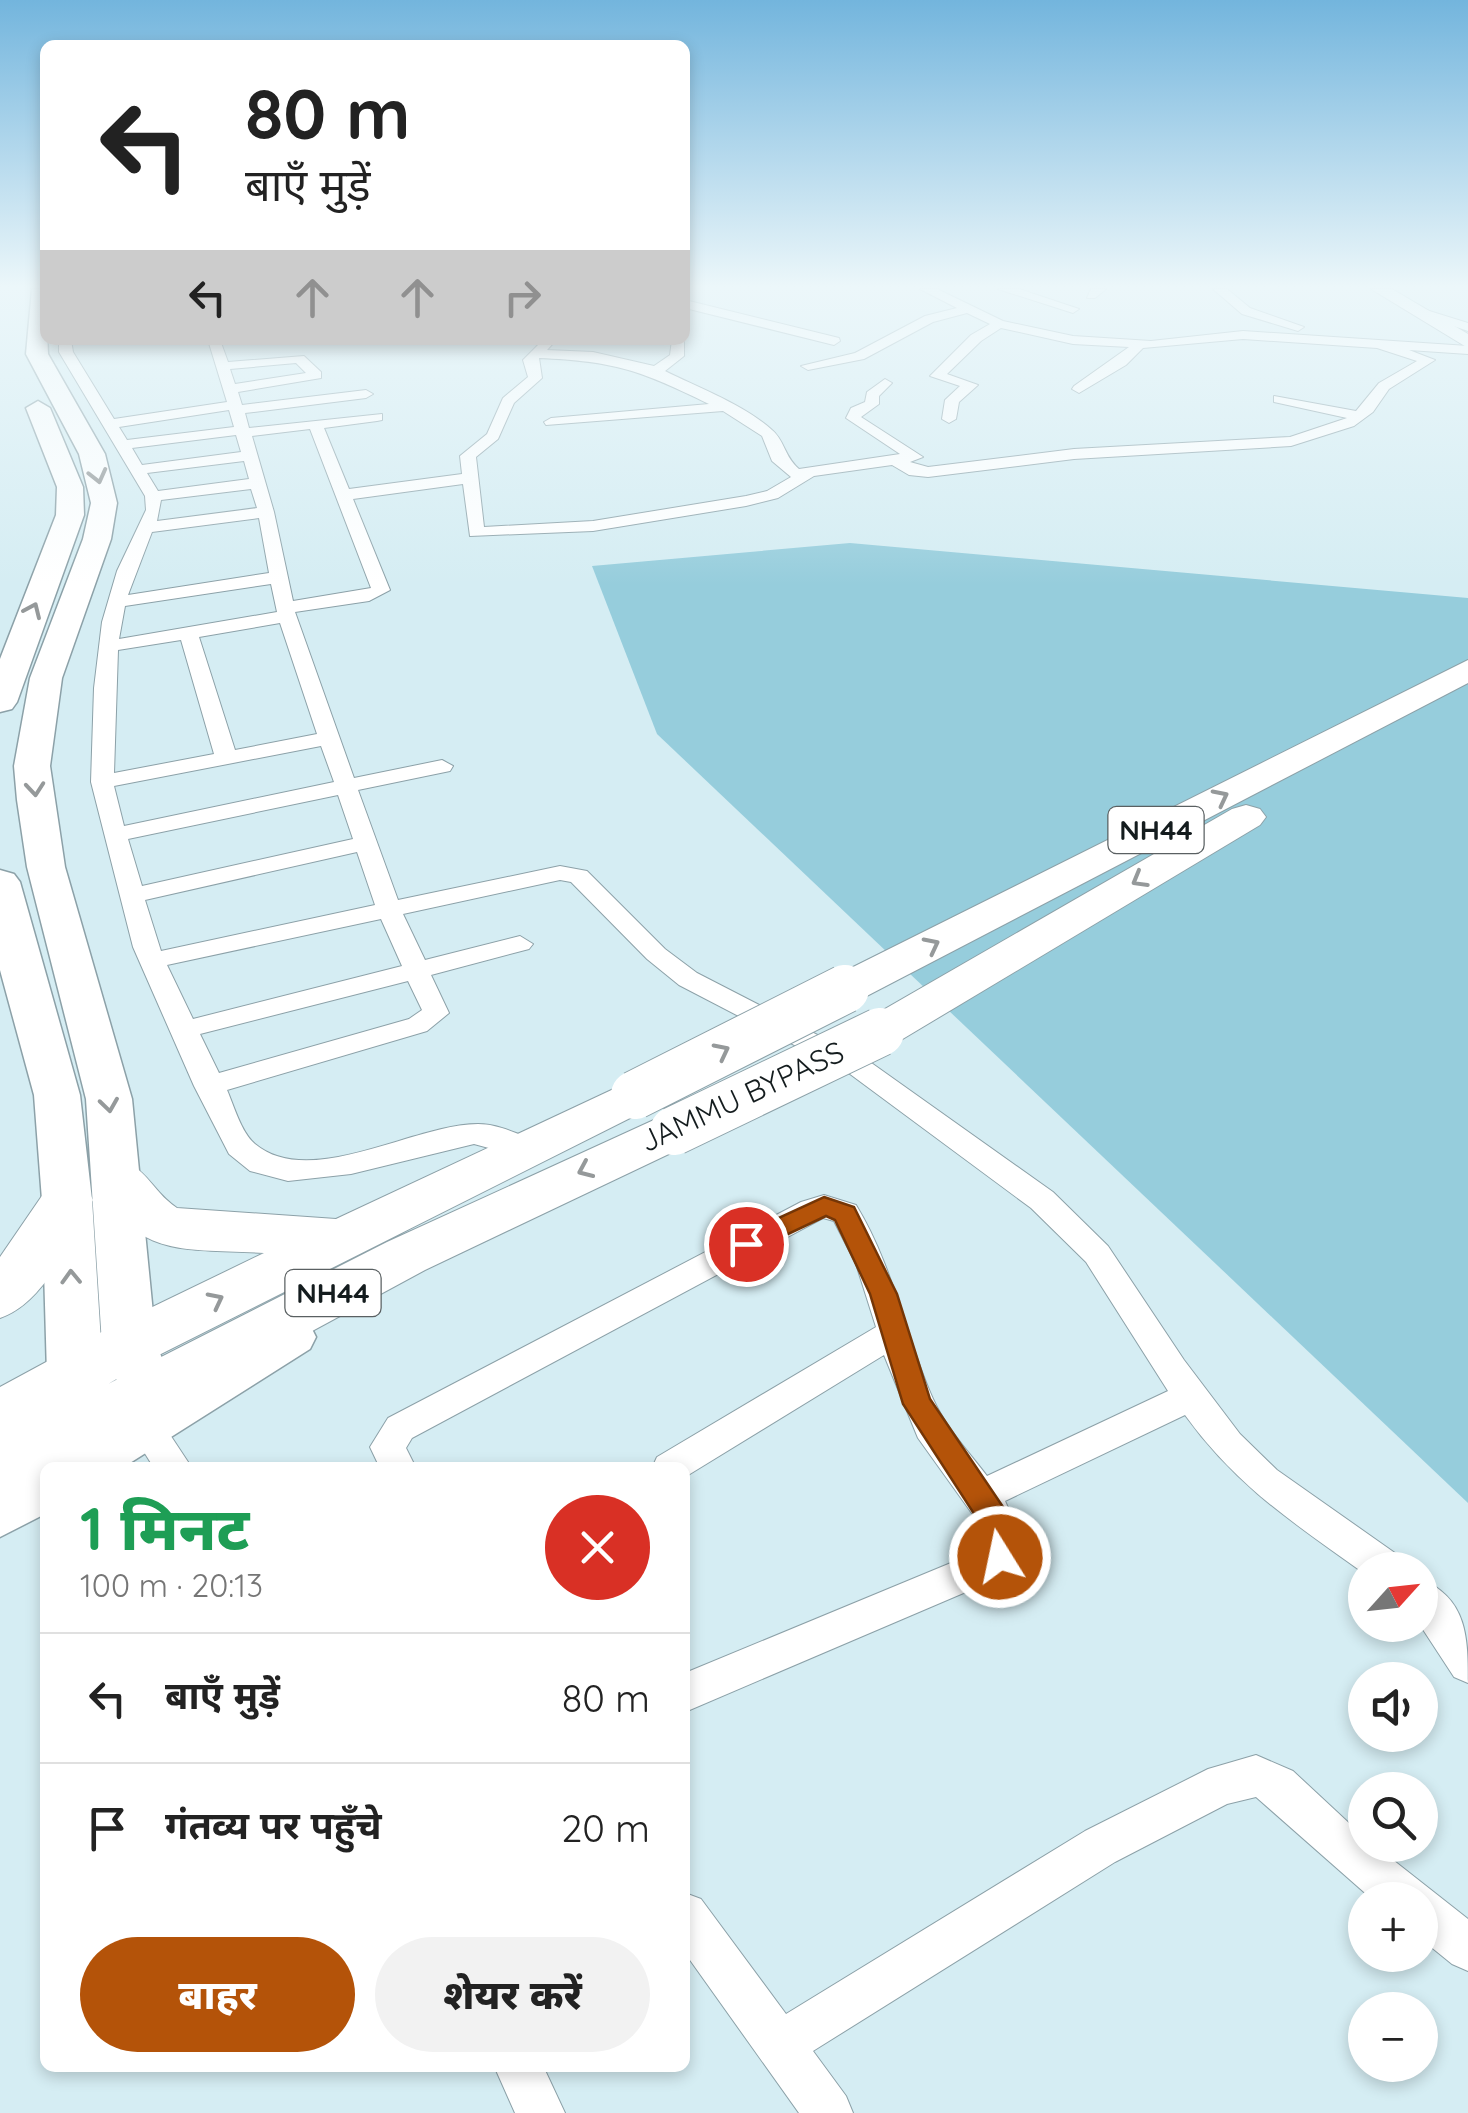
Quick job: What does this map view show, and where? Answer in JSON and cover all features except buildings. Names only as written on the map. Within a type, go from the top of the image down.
[{"type":"highway","name":"JAMMU BYPASS","points":[[0,1470],[141,1387],[441,1239],[655,1113],[845,989],[1468,670]]},
{"type":"highway","name":"JAMMU BYPASS","points":[[141,1387],[340,1238],[526,1148],[655,1113],[880,1032],[1314,776],[1468,696]]},
{"type":"highway","points":[[118,1179],[148,1215],[166,1226],[188,1231],[340,1238]]},
{"type":"highway","points":[[0,1296],[36,1251],[68,1200]]},
{"type":"highway","name":"JAMMU BYPASS","points":[[0,1416],[81,1421]]},
{"type":"main road","points":[[0,702],[64,536],[72,500],[57,449],[24,388]]},
{"type":"main road","points":[[58,388],[92,454],[104,503],[97,540],[46,678],[36,737],[34,783],[46,867],[100,1060],[118,1179],[141,1387]]},
{"type":"main road","points":[[0,882],[22,978],[58,1095],[81,1421]]},
{"type":"street","points":[[88,388],[153,496],[154,510],[117,602],[109,646],[102,782],[152,961],[239,1147],[250,1160],[271,1169],[297,1171],[478,1134],[526,1148]]},
{"type":"street","points":[[208,1086],[432,1019],[436,1013],[388,908],[287,612],[266,512],[230,388]]},
{"type":"street","points":[[110,424],[234,401],[276,388]]},
{"type":"street","points":[[523,388],[508,400],[493,436],[468,456],[464,479],[475,529],[485,534],[619,522],[746,501],[772,495],[808,474]]},
{"type":"street","points":[[685,388],[769,434],[785,466],[796,474],[916,456],[852,415],[872,404],[872,395],[879,388]]},
{"type":"street","points":[[949,419],[952,400],[968,388]]},
{"type":"street","points":[[896,461],[915,472],[928,472],[1074,454],[1270,444],[1338,428],[1360,416],[1383,388]]},
{"type":"street","points":[[234,401],[366,394]]},
{"type":"street","points":[[1279,399],[1360,416]]},
{"type":"street","points":[[551,422],[670,408],[728,408]]},
{"type":"street","points":[[122,445],[378,416]]},
{"type":"street","points":[[109,646],[369,596],[381,590],[316,424]]},
{"type":"street","points":[[138,470],[250,456]]},
{"type":"street","points":[[344,495],[464,479]]},
{"type":"street","points":[[153,496],[258,483]]},
{"type":"street","points":[[146,528],[266,512]]},
{"type":"street","points":[[117,602],[279,577]]},
{"type":"street","points":[[188,633],[208,685],[226,758]]},
{"type":"street","points":[[102,782],[331,738]]},
{"type":"street","points":[[114,835],[442,766]]},
{"type":"street","points":[[131,896],[367,843]]},
{"type":"street","points":[[152,961],[560,873],[578,876],[656,954],[688,978],[860,1068],[1042,1200],[1097,1254],[1227,1446],[1264,1481],[1364,1552]]},
{"type":"street","points":[[183,1030],[520,944]]},
{"type":"street","points":[[395,1462],[388,1447],[400,1428],[824,1206],[836,1207],[852,1223],[884,1294],[917,1404],[1009,1542],[1008,1550],[1000,1557],[690,1691]]},
{"type":"street","points":[[680,1462],[895,1332]]},
{"type":"street","points":[[81,1421],[141,1387],[172,1462]]},
{"type":"street","points":[[978,1497],[1191,1396]]},
{"type":"street","points":[[0,1516],[40,1493]]},
{"type":"street","points":[[1438,1617],[1468,1664]]},
{"type":"street","points":[[781,2044],[973,1924],[1167,1810],[1240,1777],[1255,1775],[1279,1788],[1386,1882]]},
{"type":"street","points":[[690,1922],[829,2113]]},
{"type":"street","points":[[1438,1924],[1468,1948]]},
{"type":"street","points":[[522,2072],[541,2113]]},
{"type":"shaded area","points":[[850,543],[1468,598],[1468,1503],[657,734],[592,566]]},
{"type":"route","points":[[746,1244],[824,1206],[836,1207],[845,1214],[884,1294],[917,1404],[1009,1542],[1008,1550],[1000,1557]]}]
